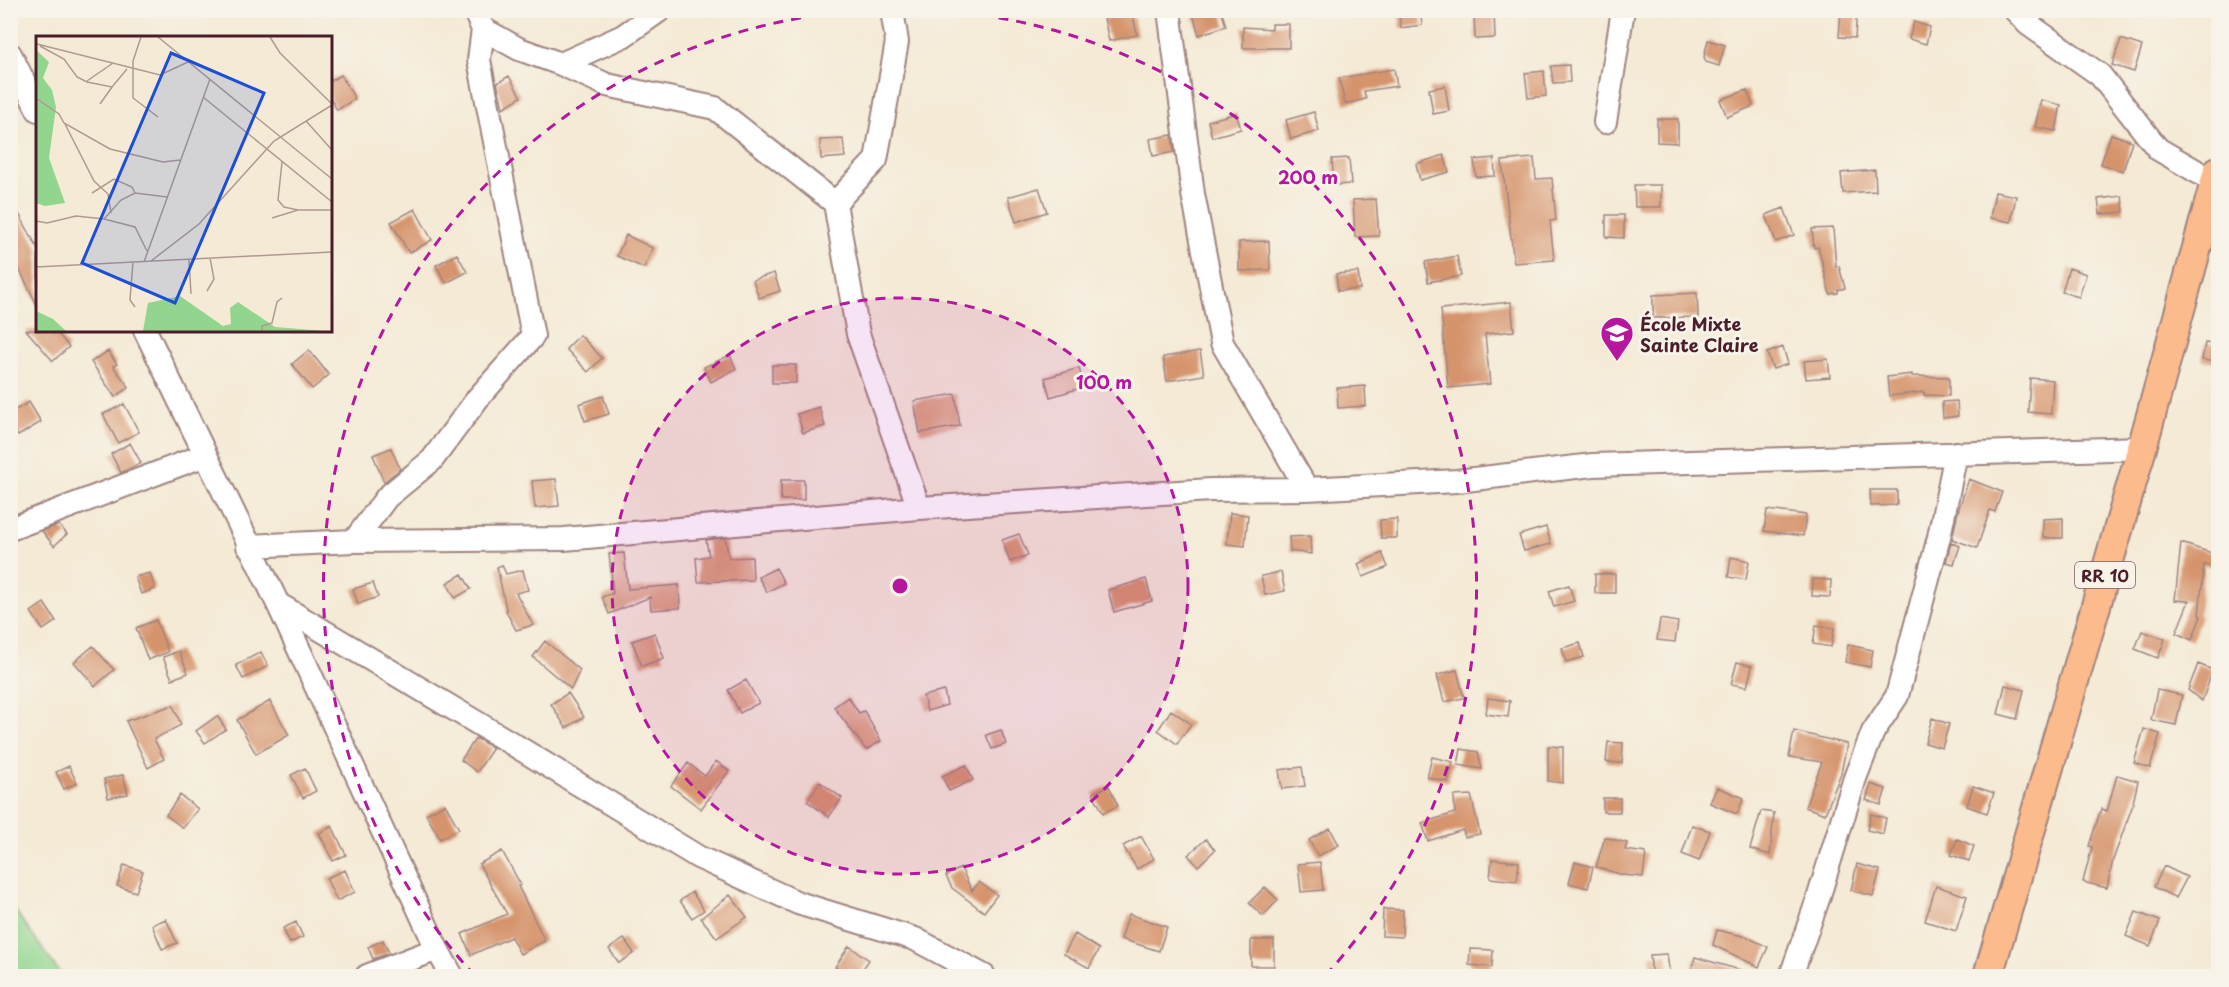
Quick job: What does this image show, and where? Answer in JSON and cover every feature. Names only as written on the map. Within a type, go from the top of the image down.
[{"type":"main road","name":"RR 10","points":[[1988,976],[2142,448],[2217,177]]},
{"type":"street","points":[[561,64],[623,36],[660,10]]},
{"type":"street","points":[[835,203],[876,160],[897,42],[892,10]]},
{"type":"street","points":[[1169,10],[1194,194],[1222,343],[1307,489]]},
{"type":"street","points":[[1605,122],[1623,10]]},
{"type":"street","points":[[2015,10],[2028,24],[2100,75],[2158,148],[2217,177]]},
{"type":"street","points":[[478,20],[519,49],[561,64],[606,85],[715,108],[835,203],[858,334],[919,508]]},
{"type":"street","points":[[354,541],[387,497],[432,460],[478,398],[533,336],[479,60],[478,20]]},
{"type":"street","points":[[10,54],[36,106]]},
{"type":"street","points":[[146,332],[278,604],[437,949],[452,976]]},
{"type":"street","points":[[248,546],[354,541],[564,539],[919,508],[1211,490],[1307,489],[1457,481],[1593,465],[2142,448]]},
{"type":"street","points":[[1791,976],[1872,732],[1897,696],[1940,537],[1956,453]]},
{"type":"street","points":[[10,529],[206,455]]},
{"type":"street","points":[[278,604],[698,857],[798,903],[915,939],[984,976]]},
{"type":"street","points":[[367,976],[437,949]]},
{"type":"green space","points":[[11,905],[62,976],[11,976]]},
{"type":"building","points":[[1192,10],[1221,10],[1226,26],[1199,35]]},
{"type":"building","points":[[1398,10],[1420,10],[1422,25],[1401,28]]},
{"type":"building","points":[[1841,10],[1857,10],[1855,38],[1839,37]]},
{"type":"building","points":[[1132,11],[1137,35],[1109,41],[1104,18]]},
{"type":"building","points":[[1494,11],[1495,38],[1475,39],[1474,12]]},
{"type":"building","points":[[1914,22],[1930,27],[1926,44],[1909,39]]},
{"type":"building","points":[[1272,24],[1289,24],[1289,48],[1243,48],[1243,27],[1272,29]]},
{"type":"building","points":[[2121,39],[2142,46],[2134,72],[2112,65]]},
{"type":"building","points":[[1708,40],[1725,45],[1719,66],[1706,62],[1704,57]]},
{"type":"building","points":[[1569,65],[1570,82],[1553,83],[1551,66]]},
{"type":"building","points":[[1394,69],[1397,86],[1364,91],[1366,99],[1345,104],[1339,78]]},
{"type":"building","points":[[1544,71],[1546,96],[1528,98],[1525,73]]},
{"type":"building","points":[[341,75],[355,99],[337,110],[332,101],[332,80]]},
{"type":"building","points":[[509,76],[521,97],[503,108],[497,83]]},
{"type":"building","points":[[1445,86],[1449,111],[1433,114],[1429,89]]},
{"type":"building","points":[[1747,90],[1753,106],[1727,117],[1720,100]]},
{"type":"building","points":[[2041,100],[2061,105],[2056,131],[2035,127]]},
{"type":"building","points":[[1314,112],[1319,131],[1291,139],[1286,120]]},
{"type":"building","points":[[1236,113],[1241,129],[1212,137],[1208,121]]},
{"type":"building","points":[[1657,119],[1678,119],[1678,143],[1657,142]]},
{"type":"building","points":[[2111,134],[2132,141],[2123,171],[2101,164]]},
{"type":"building","points":[[1172,135],[1174,152],[1153,156],[1150,139]]},
{"type":"building","points":[[843,139],[845,157],[821,159],[820,140]]},
{"type":"building","points":[[1444,155],[1449,172],[1420,180],[1416,164]]},
{"type":"building","points":[[1349,158],[1351,184],[1334,185],[1332,159]]},
{"type":"building","points":[[1494,158],[1495,176],[1476,177],[1474,160]]},
{"type":"building","points":[[1534,158],[1536,179],[1552,178],[1556,220],[1550,221],[1554,260],[1514,263],[1502,161]]},
{"type":"building","points":[[1875,170],[1876,191],[1843,193],[1841,173]]},
{"type":"building","points":[[1634,185],[1661,185],[1661,207],[1635,207]]},
{"type":"building","points":[[1039,188],[1047,212],[1016,222],[1008,197]]},
{"type":"building","points":[[1995,192],[2016,196],[2011,222],[1990,218]]},
{"type":"building","points":[[2122,196],[2124,212],[2100,214],[2098,199]]},
{"type":"building","points":[[10,197],[36,245],[36,303],[10,250]]},
{"type":"building","points":[[1376,199],[1379,236],[1355,237],[1353,200]]},
{"type":"building","points":[[1784,208],[1794,235],[1776,242],[1766,215]]},
{"type":"building","points":[[415,209],[432,240],[409,253],[391,222]]},
{"type":"building","points":[[1606,215],[1624,215],[1624,238],[1606,237]]},
{"type":"building","points":[[1833,228],[1836,267],[1839,266],[1845,288],[1838,290],[1838,293],[1830,294],[1818,247],[1814,248],[1812,229]]},
{"type":"building","points":[[626,235],[653,248],[644,268],[617,256]]},
{"type":"building","points":[[1269,241],[1270,270],[1239,271],[1239,242]]},
{"type":"building","points":[[457,254],[467,272],[446,283],[436,265]]},
{"type":"building","points":[[1457,256],[1461,276],[1428,282],[1425,262]]},
{"type":"building","points":[[2069,268],[2086,274],[2079,297],[2062,292]]},
{"type":"building","points":[[1358,272],[1360,289],[1338,291],[1336,274]]},
{"type":"building","points":[[774,273],[780,291],[759,298],[753,280]]},
{"type":"building","points":[[1697,293],[1698,317],[1653,318],[1653,295]]},
{"type":"building","points":[[1511,302],[1514,331],[1485,334],[1490,384],[1448,388],[1441,309]]},
{"type":"building","points":[[26,330],[57,332],[69,347],[53,361]]},
{"type":"building","points":[[580,335],[602,358],[588,372],[566,349]]},
{"type":"building","points":[[2205,343],[2218,344],[2218,362],[2202,360]]},
{"type":"building","points":[[1783,347],[1788,364],[1773,369],[1767,353]]},
{"type":"building","points":[[309,350],[329,375],[312,389],[292,364]]},
{"type":"building","points":[[108,351],[117,364],[113,366],[129,387],[115,397],[91,362]]},
{"type":"building","points":[[1200,351],[1204,375],[1167,381],[1163,357]]},
{"type":"building","points":[[730,355],[736,369],[711,382],[704,367]]},
{"type":"building","points":[[1828,359],[1830,377],[1806,379],[1804,361]]},
{"type":"building","points":[[772,365],[796,365],[796,383],[772,383]]},
{"type":"building","points":[[1079,368],[1084,387],[1050,397],[1045,378]]},
{"type":"building","points":[[1912,374],[1912,376],[1949,377],[1949,396],[1924,395],[1924,392],[1889,396],[1887,377]]},
{"type":"building","points":[[2030,378],[2053,380],[2051,414],[2028,412]]},
{"type":"building","points":[[1365,386],[1366,406],[1338,408],[1337,388]]},
{"type":"building","points":[[955,394],[960,426],[920,433],[914,401]]},
{"type":"building","points":[[603,396],[609,414],[585,421],[579,404]]},
{"type":"building","points":[[1957,401],[1958,416],[1943,418],[1942,402]]},
{"type":"building","points":[[29,402],[41,422],[18,436],[10,424],[10,413]]},
{"type":"building","points":[[124,404],[139,432],[118,443],[103,414]]},
{"type":"building","points":[[819,407],[825,426],[803,433],[797,414]]},
{"type":"building","points":[[130,443],[141,463],[121,473],[111,454]]},
{"type":"building","points":[[391,448],[400,469],[384,482],[373,455]]},
{"type":"building","points":[[556,479],[559,506],[535,508],[532,481]]},
{"type":"building","points":[[1969,479],[2002,492],[1995,512],[1990,510],[1977,548],[1952,539]]},
{"type":"building","points":[[781,480],[804,480],[804,500],[781,500]]},
{"type":"building","points":[[1870,490],[1897,490],[1897,505],[1871,506]]},
{"type":"building","points":[[1767,510],[1806,515],[1803,536],[1764,531]]},
{"type":"building","points":[[1230,513],[1248,515],[1245,546],[1227,544]]},
{"type":"building","points":[[2063,518],[2063,538],[2043,538],[2043,519]]},
{"type":"building","points":[[1397,519],[1397,538],[1381,538],[1380,520]]},
{"type":"building","points":[[59,525],[67,534],[54,546],[42,531]]},
{"type":"building","points":[[1546,527],[1551,544],[1524,551],[1519,535]]},
{"type":"building","points":[[1019,534],[1028,555],[1010,562],[1002,540]]},
{"type":"building","points":[[1310,536],[1311,554],[1290,551],[1289,537]]},
{"type":"building","points":[[725,538],[729,558],[752,557],[753,580],[698,582],[696,558],[709,556],[706,540]]},
{"type":"building","points":[[1951,543],[1960,546],[1954,564],[1946,562]]},
{"type":"building","points":[[2181,543],[2218,555],[2218,568],[2204,565],[2199,615],[2201,616],[2192,640],[2176,633],[2189,601],[2175,600]]},
{"type":"building","points":[[624,553],[628,589],[679,585],[680,608],[651,610],[650,597],[609,614],[602,597],[613,593],[609,554]]},
{"type":"building","points":[[1382,553],[1388,567],[1363,577],[1358,564]]},
{"type":"building","points":[[1731,557],[1749,561],[1746,580],[1728,577]]},
{"type":"building","points":[[502,565],[506,574],[523,570],[528,590],[516,593],[533,625],[516,630],[507,613],[497,567]]},
{"type":"building","points":[[776,568],[784,583],[767,592],[758,577]]},
{"type":"building","points":[[1281,572],[1285,591],[1265,595],[1261,576]]},
{"type":"building","points":[[150,573],[155,589],[141,594],[135,577]]},
{"type":"building","points":[[462,574],[471,589],[455,598],[447,583]]},
{"type":"building","points":[[1595,574],[1615,574],[1615,593],[1595,593]]},
{"type":"building","points":[[1146,579],[1152,601],[1114,612],[1108,590]]},
{"type":"building","points":[[1813,579],[1831,580],[1830,597],[1812,596]]},
{"type":"building","points":[[373,583],[378,597],[358,604],[353,589]]},
{"type":"building","points":[[1569,585],[1574,601],[1554,607],[1549,591]]},
{"type":"building","points":[[44,603],[56,621],[43,630],[31,612]]},
{"type":"building","points":[[1660,619],[1678,622],[1675,642],[1657,640]]},
{"type":"building","points":[[156,620],[168,652],[148,660],[136,628]]},
{"type":"building","points":[[1816,625],[1834,628],[1831,647],[1813,644]]},
{"type":"building","points":[[2142,631],[2165,639],[2158,658],[2135,649]]},
{"type":"building","points":[[655,633],[664,658],[642,666],[632,641]]},
{"type":"building","points":[[545,641],[580,670],[571,689],[533,657]]},
{"type":"building","points":[[1580,643],[1584,657],[1566,662],[1562,648]]},
{"type":"building","points":[[1848,645],[1873,650],[1870,667],[1845,662]]},
{"type":"building","points":[[93,646],[114,670],[95,686],[74,662]]},
{"type":"building","points":[[179,651],[188,673],[172,679],[163,657]]},
{"type":"building","points":[[261,652],[268,666],[243,679],[236,665]]},
{"type":"building","points":[[1737,662],[1752,666],[1747,687],[1731,684]]},
{"type":"building","points":[[2198,664],[2213,670],[2202,701],[2188,690]]},
{"type":"building","points":[[1457,670],[1464,698],[1444,702],[1437,675]]},
{"type":"building","points":[[746,680],[759,703],[740,713],[728,690]]},
{"type":"building","points":[[2005,685],[2024,690],[2017,719],[1998,714]]},
{"type":"building","points":[[2157,690],[2182,695],[2176,725],[2151,720]]},
{"type":"building","points":[[944,691],[947,705],[927,711],[923,696]]},
{"type":"building","points":[[568,693],[584,717],[566,728],[551,704]]},
{"type":"building","points":[[848,697],[859,713],[864,711],[881,741],[866,750],[834,707]]},
{"type":"building","points":[[1488,698],[1510,701],[1508,717],[1486,714]]},
{"type":"building","points":[[270,701],[289,735],[256,754],[237,720]]},
{"type":"building","points":[[173,705],[181,725],[154,739],[164,759],[148,768],[126,721]]},
{"type":"building","points":[[1171,710],[1191,724],[1177,744],[1158,730]]},
{"type":"building","points":[[217,716],[226,729],[205,743],[196,731]]},
{"type":"building","points":[[1932,718],[1949,724],[1942,748],[1925,743]]},
{"type":"building","points":[[2144,729],[2160,734],[2150,768],[2134,763]]},
{"type":"building","points":[[1001,730],[1006,744],[992,749],[986,735]]},
{"type":"building","points":[[1794,731],[1847,744],[1841,773],[1825,814],[1805,807],[1822,762],[1789,757]]},
{"type":"building","points":[[476,738],[493,748],[477,772],[461,760]]},
{"type":"building","points":[[1608,742],[1623,743],[1622,763],[1606,762]]},
{"type":"building","points":[[1548,746],[1563,747],[1563,783],[1548,781]]},
{"type":"building","points":[[1461,749],[1478,752],[1482,769],[1458,765]]},
{"type":"building","points":[[1432,757],[1453,762],[1448,782],[1427,777]]},
{"type":"building","points":[[716,761],[729,771],[701,809],[671,786],[688,763],[705,776]]},
{"type":"building","points":[[966,765],[973,780],[949,791],[942,776]]},
{"type":"building","points":[[69,766],[77,783],[64,789],[56,772]]},
{"type":"building","points":[[1302,767],[1305,786],[1282,789],[1279,770]]},
{"type":"building","points":[[305,768],[316,791],[303,798],[291,775]]},
{"type":"building","points":[[123,775],[128,794],[108,798],[104,779]]},
{"type":"building","points":[[2117,775],[2138,781],[2132,807],[2113,860],[2107,888],[2083,882],[2092,847],[2089,846],[2101,809],[2107,811]]},
{"type":"building","points":[[820,782],[842,798],[829,817],[807,801]]},
{"type":"building","points":[[1871,784],[1886,789],[1881,805],[1866,800]]},
{"type":"building","points":[[1109,786],[1118,806],[1103,813],[1093,793]]},
{"type":"building","points":[[1973,786],[1994,793],[1987,813],[1967,806]]},
{"type":"building","points":[[1717,787],[1744,798],[1737,814],[1710,803]]},
{"type":"building","points":[[180,795],[198,809],[183,828],[166,815]]},
{"type":"building","points":[[1471,795],[1480,834],[1465,837],[1463,830],[1428,841],[1422,823],[1455,813],[1454,796]]},
{"type":"building","points":[[1603,798],[1620,798],[1620,812],[1603,812]]},
{"type":"building","points":[[445,804],[459,829],[440,839],[426,814]]},
{"type":"building","points":[[1761,811],[1774,813],[1770,855],[1750,849]]},
{"type":"building","points":[[1871,814],[1886,818],[1883,834],[1867,830]]},
{"type":"building","points":[[1692,825],[1710,831],[1699,861],[1682,854]]},
{"type":"building","points":[[332,826],[346,855],[333,861],[319,833]]},
{"type":"building","points":[[1330,828],[1339,845],[1318,856],[1309,840]]},
{"type":"building","points":[[1141,836],[1154,859],[1137,869],[1123,846]]},
{"type":"building","points":[[1605,837],[1627,843],[1625,850],[1646,853],[1643,877],[1623,875],[1596,867]]},
{"type":"building","points":[[1206,839],[1215,850],[1198,866],[1188,855]]},
{"type":"building","points":[[1957,839],[1974,846],[1969,861],[1951,855]]},
{"type":"building","points":[[502,851],[521,885],[518,886],[545,941],[520,954],[511,937],[471,955],[462,934],[507,914],[479,864]]},
{"type":"building","points":[[1492,859],[1519,862],[1517,881],[1490,878]]},
{"type":"building","points":[[1320,862],[1323,890],[1301,892],[1298,864]]},
{"type":"building","points":[[1575,862],[1593,867],[1588,888],[1569,883]]},
{"type":"building","points":[[1857,864],[1880,870],[1873,896],[1851,890]]},
{"type":"building","points":[[124,865],[143,871],[136,892],[117,886]]},
{"type":"building","points":[[2164,866],[2187,877],[2176,898],[2154,887]]},
{"type":"building","points":[[961,868],[972,891],[979,882],[997,895],[984,912],[952,888],[946,876]]},
{"type":"building","points":[[345,870],[355,892],[337,901],[326,878]]},
{"type":"building","points":[[1936,886],[1967,896],[1956,931],[1925,921]]},
{"type":"building","points":[[1265,887],[1278,900],[1263,916],[1249,903]]},
{"type":"building","points":[[692,892],[704,910],[692,918],[680,901]]},
{"type":"building","points":[[730,895],[747,917],[717,938],[701,918]]},
{"type":"building","points":[[1383,909],[1403,910],[1402,937],[1382,936]]},
{"type":"building","points":[[2136,912],[2160,921],[2150,946],[2126,936]]},
{"type":"building","points":[[1129,914],[1167,927],[1159,951],[1121,939]]},
{"type":"building","points":[[166,919],[177,943],[162,949],[152,925]]},
{"type":"building","points":[[296,922],[303,937],[290,943],[283,928]]},
{"type":"building","points":[[1717,930],[1747,937],[1768,947],[1759,967],[1713,945]]},
{"type":"building","points":[[1075,934],[1099,949],[1089,968],[1064,954]]},
{"type":"building","points":[[624,939],[634,953],[619,963],[609,949]]},
{"type":"building","points":[[383,940],[389,953],[373,959],[368,947]]},
{"type":"building","points":[[1251,940],[1274,940],[1274,966],[1251,966]]},
{"type":"building","points":[[849,946],[869,960],[858,976],[850,976],[835,967]]},
{"type":"building","points":[[1470,949],[1493,950],[1492,967],[1469,965]]},
{"type":"building","points":[[1667,954],[1670,976],[1652,976],[1650,955]]},
{"type":"building","points":[[1695,957],[1747,972],[1746,976],[1690,976]]},
{"type":"place","name":"École Mixte Sainte Claire","points":[[1617,362]]}]
